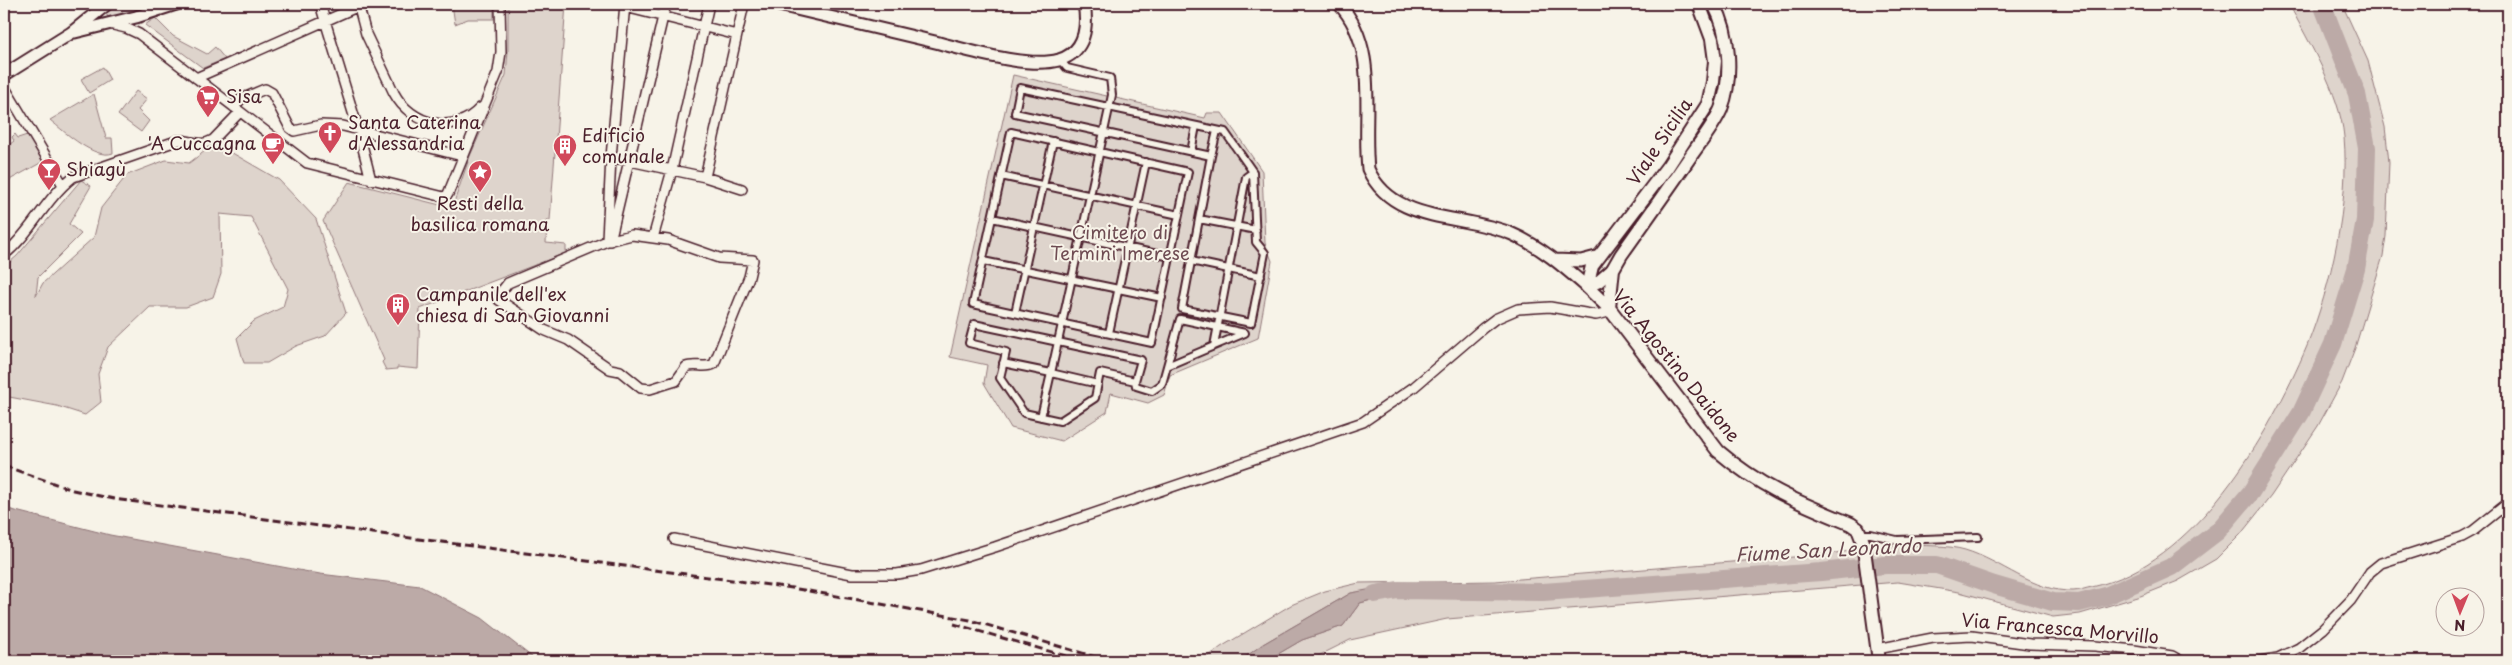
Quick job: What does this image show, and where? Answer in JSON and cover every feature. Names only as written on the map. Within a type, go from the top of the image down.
[{"type":"main road","name":"Viale Sicilia","points":[[1587,287],[1592,266],[1668,166],[1708,104],[1714,82],[1714,61],[1712,39],[1699,4]]},
{"type":"main road","name":"Viale Sicilia","points":[[1613,269],[1620,254],[1709,130],[1721,109],[1727,84],[1728,61],[1725,36],[1714,4]]},
{"type":"main road","points":[[1609,308],[1613,269]]},
{"type":"main road","name":"Via Agostino Daidone","points":[[1587,287],[1609,308],[1718,451],[1740,470],[1784,497],[1851,524],[1862,538]]},
{"type":"main road","points":[[1862,538],[1878,655]]},
{"type":"street","points":[[4,75],[71,33],[107,4]]},
{"type":"street","points":[[71,33],[136,17],[176,4]]},
{"type":"street","points":[[320,4],[358,129],[371,180]]},
{"type":"street","points":[[96,12],[103,24],[126,28],[139,34],[307,163],[442,197],[448,194],[498,72],[501,52],[500,4]]},
{"type":"street","points":[[608,241],[630,161],[666,4]]},
{"type":"street","points":[[653,238],[672,170],[709,4]]},
{"type":"street","points":[[705,177],[744,4]]},
{"type":"street","points":[[776,4],[1000,58],[1031,61],[1060,60],[1072,53],[1080,44],[1085,31],[1084,4]]},
{"type":"street","points":[[1339,4],[1355,28],[1367,70],[1366,153],[1368,169],[1373,181],[1397,202],[1421,213],[1489,226],[1513,234],[1555,260],[1587,287],[1598,282],[1613,269]]},
{"type":"street","points":[[196,78],[359,5],[366,34],[394,93],[413,115],[429,122],[453,124],[467,119],[484,104]]},
{"type":"street","points":[[608,241],[611,157],[625,5],[737,35]]},
{"type":"street","points":[[1041,417],[1112,95],[1110,78],[1067,68],[1060,60]]},
{"type":"street","points":[[4,86],[63,185]]},
{"type":"street","points":[[1212,156],[1015,112],[1020,88],[1225,132],[1253,172],[1256,242],[1265,253],[1251,323],[1182,309],[1217,131]]},
{"type":"street","points":[[4,255],[29,229],[63,185],[83,172],[179,140],[195,144],[207,144],[213,140],[237,109],[241,99],[265,89],[272,93],[292,130],[321,125],[358,129],[462,156]]},
{"type":"street","points":[[1190,152],[1196,126]]},
{"type":"street","points":[[1011,132],[1053,141],[1188,172],[1152,343],[974,304],[1011,132]]},
{"type":"street","points":[[1015,313],[1053,141]]},
{"type":"street","points":[[611,157],[705,177],[742,189]]},
{"type":"street","points":[[1109,333],[1146,162]]},
{"type":"street","points":[[1214,346],[1246,177],[1253,172]]},
{"type":"street","points":[[1002,176],[1179,215]]},
{"type":"street","points":[[992,218],[1171,257]]},
{"type":"street","points":[[1199,220],[1256,230]]},
{"type":"street","points":[[632,235],[653,238],[668,240],[719,258],[753,260],[749,277],[714,364],[708,367],[691,365],[686,367],[676,381],[645,389],[620,371],[610,369],[568,340],[544,330],[499,300],[498,296],[508,283],[608,241],[632,235]]},
{"type":"street","points":[[1555,260],[1581,261],[1600,256]]},
{"type":"street","points":[[983,261],[1162,298]]},
{"type":"street","points":[[1191,261],[1261,276]]},
{"type":"street","points":[[674,539],[852,574],[896,574],[921,570],[1362,422],[1414,387],[1495,319],[1518,309],[1550,307],[1596,315],[1605,313],[1609,308]]},
{"type":"street","points":[[1136,381],[1100,373],[1094,398],[1060,421],[1024,413],[1000,378],[1006,352],[969,343],[974,324],[1141,360],[1136,386],[1152,390],[1162,384],[1180,319],[1245,333],[1167,366]]},
{"type":"street","points":[[1003,363],[1098,384]]},
{"type":"street","points":[[2260,661],[2278,658],[2300,648],[2323,629],[2351,600],[2370,572],[2382,563],[2462,537],[2506,509]]},
{"type":"street","points":[[1862,538],[1871,534],[1897,540],[1978,536]]},
{"type":"street","name":"Via Francesca Morvillo","points":[[1878,655],[1933,638],[1972,636],[2030,644],[2095,646],[2134,650],[2172,656],[2181,661]]},
{"type":"green space","points":[[115,4],[165,4],[109,19],[104,10]]},
{"type":"green space","points":[[452,4],[494,4],[494,19],[468,19],[455,24]]},
{"type":"green space","points":[[508,4],[566,4],[550,220],[547,220],[546,243],[566,245],[566,253],[420,309],[418,369],[397,367],[397,369],[386,370],[382,362],[384,360],[323,221],[349,182],[452,208],[470,156],[506,75]]},
{"type":"green space","points":[[2289,4],[2342,4],[2368,61],[2385,127],[2389,162],[2386,236],[2383,256],[2355,348],[2342,382],[2318,426],[2271,496],[2240,535],[2216,559],[2178,581],[2138,597],[2080,614],[2053,617],[1959,592],[1898,582],[1447,619],[1350,640],[1308,661],[1266,661],[1302,640],[1343,626],[1360,603],[1389,595],[1351,593],[1263,644],[1240,661],[1202,661],[1221,647],[1291,605],[1325,591],[1359,583],[1495,581],[1831,554],[1879,547],[1918,545],[1952,547],[1965,550],[2044,587],[2058,590],[2080,590],[2129,574],[2164,552],[2195,524],[2224,492],[2272,418],[2291,381],[2307,346],[2324,297],[2337,243],[2341,216],[2344,189],[2344,137],[2337,103],[2330,86]]},
{"type":"green space","points":[[155,18],[173,36],[207,54],[215,47],[225,59],[203,68],[145,25]]},
{"type":"green space","points":[[103,67],[110,80],[89,93],[81,79]]},
{"type":"green space","name":"Cimitero di Termini Imerese","points":[[1013,75],[1205,118],[1207,113],[1222,113],[1262,171],[1265,243],[1272,261],[1258,338],[1170,375],[1164,395],[1148,403],[1111,393],[1107,412],[1062,441],[1011,428],[984,383],[987,365],[950,357]]},
{"type":"green space","points":[[136,91],[147,99],[138,110],[149,121],[141,132],[118,115]]},
{"type":"green space","points":[[94,94],[106,138],[112,138],[113,153],[98,153],[89,149],[50,120]]},
{"type":"green space","points":[[15,134],[18,138],[27,135],[44,161],[4,183],[4,146],[5,148],[14,141],[12,137]]},
{"type":"green space","points":[[217,150],[234,154],[279,180],[316,219],[346,313],[325,336],[296,346],[267,363],[244,363],[237,338],[254,321],[283,307],[288,289],[251,217],[220,214],[221,274],[213,297],[186,307],[150,307],[108,347],[98,374],[101,402],[85,415],[57,406],[4,396],[4,267],[17,256],[81,180],[91,186],[69,224],[81,234],[38,277],[36,296],[43,283],[94,237],[101,208],[127,175],[166,160],[189,163],[205,151]]},
{"type":"shaded area","points":[[4,508],[110,535],[320,574],[420,586],[482,618],[537,661],[4,661]]},
{"type":"shaded area","points":[[1388,586],[1398,590],[1390,595],[1360,603],[1343,626],[1302,640],[1266,661],[1240,661],[1263,644],[1351,593]]},
{"type":"waterway","name":"Fiume San Leonardo","points":[[1375,594],[1398,590],[1543,592],[1821,572],[1885,565],[1937,565],[1994,585],[2053,602],[2079,603],[2106,596],[2171,567],[2218,531],[2251,492],[2301,413],[2333,344],[2356,269],[2365,220],[2367,148],[2357,94],[2322,4]]},
{"type":"railway","points":[[4,466],[73,490],[114,499],[792,588],[970,620],[1109,661]]},
{"type":"railway","points":[[954,624],[1083,661]]},
{"type":"place","name":"Sisa","points":[[208,118]]},
{"type":"place","name":"Santa Caterina d'Alessandria","points":[[330,154]]},
{"type":"place","name":"'A Cuccagna","points":[[273,165]]},
{"type":"place","name":"Edificio comunale","points":[[565,167]]},
{"type":"place","name":"Shiagù","points":[[49,191]]},
{"type":"place","name":"Resti della basilica romana","points":[[480,193]]},
{"type":"place","name":"Campanile dell'ex chiesa di San Giovanni","points":[[398,326]]}]
